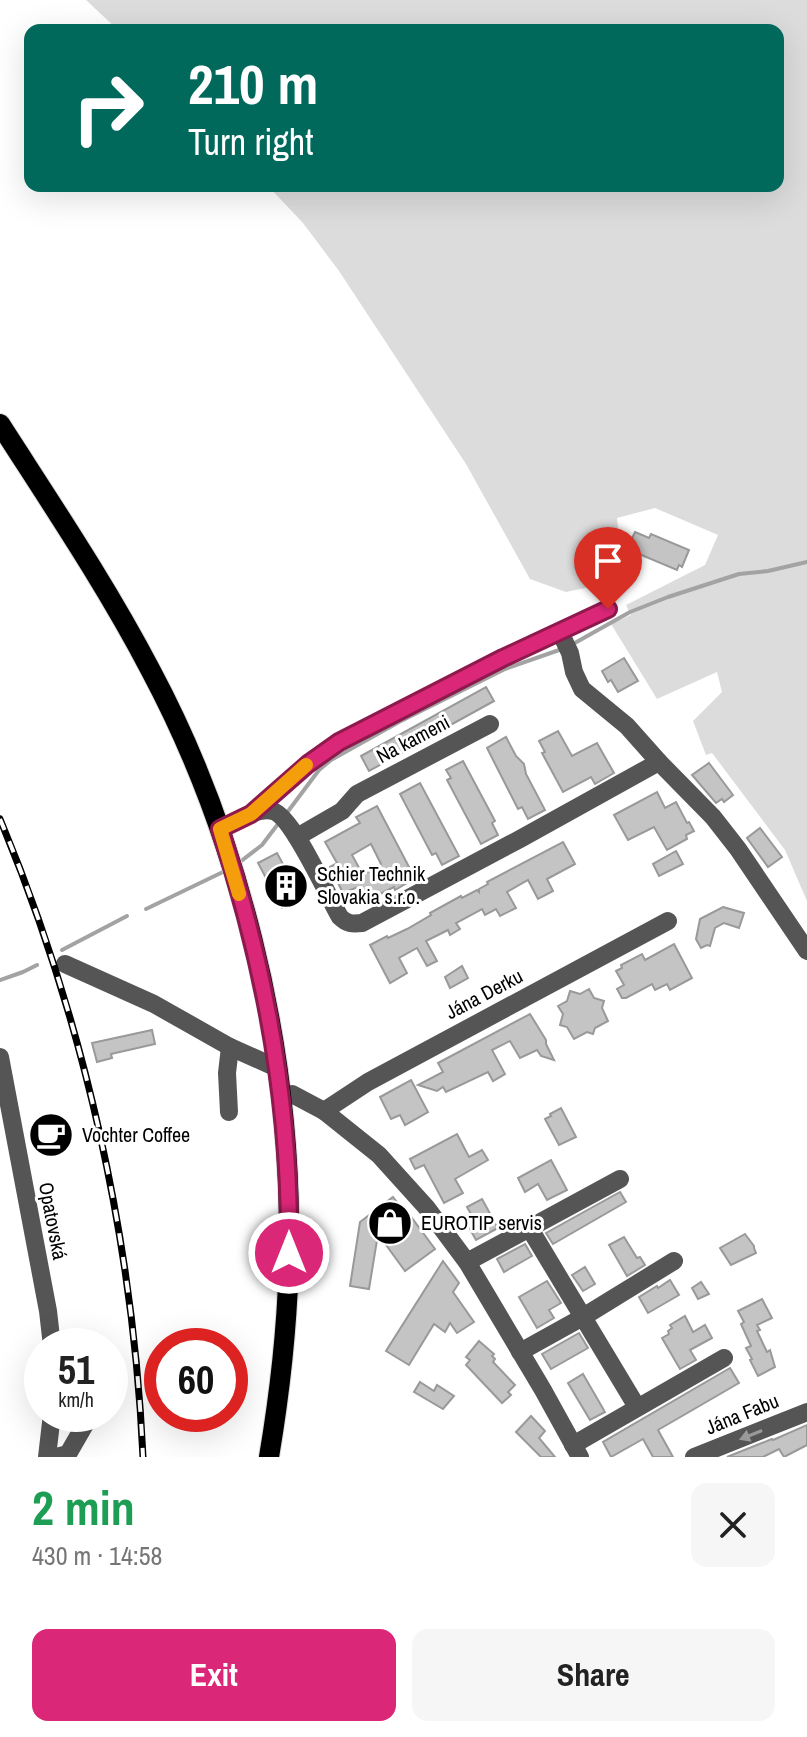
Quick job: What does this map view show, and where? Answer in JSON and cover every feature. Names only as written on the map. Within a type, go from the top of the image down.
[{"type":"main road","points":[[0,424],[98,579],[152,673],[181,734],[232,866],[260,974],[277,1068],[288,1188],[289,1253],[282,1361],[269,1457]]},
{"type":"street","points":[[251,814],[308,764],[339,742],[409,705],[565,642],[608,609]]},
{"type":"street","points":[[565,642],[582,689],[627,726],[713,817],[807,951]]},
{"type":"street","name":"Na kameni","points":[[288,825],[342,811],[357,794],[490,724]]},
{"type":"street","points":[[220,829],[251,814],[265,811],[288,825],[345,922],[362,923],[516,834],[659,762]]},
{"type":"street","name":"Jána Derku","points":[[324,1111],[368,1082],[668,921]]},
{"type":"street","points":[[65,964],[154,1004],[230,1047],[277,1068]]},
{"type":"street","points":[[229,1112],[227,1082],[230,1047]]},
{"type":"street","name":"Opatovská","points":[[0,1057],[50,1328]]},
{"type":"street","points":[[281,1096],[292,1094],[324,1111],[379,1155],[426,1207],[467,1262],[577,1451],[637,1407],[724,1358]]},
{"type":"street","points":[[467,1262],[620,1179]]},
{"type":"street","points":[[530,1229],[637,1407]]},
{"type":"street","points":[[520,1352],[674,1261]]},
{"type":"street","name":"Jána Fabu","points":[[694,1457],[807,1412]]},
{"type":"street","points":[[47,1457],[50,1432]]},
{"type":"street","points":[[56,1457],[68,1454],[81,1432]]},
{"type":"shaded area","points":[[86,0],[807,0],[807,901],[785,850],[712,753],[706,755],[693,721],[722,692],[717,672],[657,699],[611,624],[631,615],[626,605],[705,565],[718,535],[655,508],[617,518],[622,567],[620,581],[566,592],[530,579],[466,464],[339,271],[303,223],[274,192],[784,192],[784,24],[112,24]]},
{"type":"building","points":[[635,532],[649,538],[651,534],[689,550],[682,567],[679,565],[677,570],[627,549]]},
{"type":"building","points":[[624,658],[638,681],[618,692],[602,671]]},
{"type":"building","points":[[486,687],[494,701],[425,739],[423,735],[424,741],[369,771],[361,756]]},
{"type":"building","points":[[558,731],[572,756],[597,743],[614,773],[595,784],[591,777],[563,792],[539,741]]},
{"type":"building","points":[[506,737],[524,764],[545,810],[528,819],[522,807],[518,809],[487,748]]},
{"type":"building","points":[[463,761],[495,821],[492,823],[498,835],[481,844],[447,780],[451,778],[446,770]]},
{"type":"building","points":[[709,763],[733,795],[724,802],[722,799],[716,803],[692,775]]},
{"type":"building","points":[[420,783],[459,856],[442,865],[436,853],[432,855],[400,794]]},
{"type":"building","points":[[657,792],[665,808],[676,802],[694,831],[686,835],[687,839],[667,850],[654,827],[628,840],[614,815]]},
{"type":"building","points":[[377,806],[409,867],[406,869],[412,880],[366,901],[358,887],[343,893],[330,867],[337,863],[325,842],[360,823],[356,817]],"holes":[[[371,844],[381,864],[363,875],[352,855]]]},
{"type":"building","points":[[760,828],[782,857],[768,867],[747,838]]},
{"type":"building","points":[[563,842],[575,864],[547,879],[553,891],[538,899],[528,880],[507,892],[516,908],[500,916],[496,909],[485,915],[482,909],[456,923],[460,929],[450,935],[448,930],[426,941],[437,961],[427,966],[417,948],[399,958],[407,973],[390,983],[370,945],[407,929],[461,896],[479,892],[487,882]]},
{"type":"building","points":[[676,851],[683,864],[659,876],[653,864]]},
{"type":"building","name":"Schier Technik Slovakia s.r.o.","points":[[277,853],[292,881],[298,877],[305,891],[299,894],[301,898],[282,908],[258,863]]},
{"type":"building","points":[[723,907],[744,913],[739,928],[724,923],[715,928],[710,946],[701,948],[696,939],[700,919]]},
{"type":"building","points":[[674,944],[692,978],[670,990],[667,984],[655,990],[652,984],[622,998],[617,989],[624,985],[616,971],[622,968],[621,965],[642,954],[645,960]]},
{"type":"building","points":[[462,966],[468,978],[450,988],[445,977]]},
{"type":"building","points":[[589,989],[594,998],[604,1001],[602,1008],[608,1021],[595,1028],[593,1034],[587,1032],[574,1039],[567,1027],[560,1025],[563,1014],[558,1006],[567,1001],[570,991],[580,994]]},
{"type":"building","points":[[530,1014],[554,1060],[541,1056],[537,1050],[520,1058],[510,1041],[492,1050],[505,1074],[493,1081],[488,1072],[446,1092],[443,1087],[437,1091],[418,1085],[443,1072],[438,1063]]},
{"type":"building","points":[[152,1030],[155,1044],[111,1054],[112,1058],[97,1062],[92,1043]]},
{"type":"building","points":[[411,1080],[428,1112],[405,1125],[400,1115],[391,1119],[380,1097]]},
{"type":"building","points":[[561,1108],[576,1137],[559,1145],[545,1119]]},
{"type":"building","name":"Vochter Coffee","points":[[59,1125],[62,1138],[42,1142],[38,1130]]},
{"type":"building","points":[[457,1134],[469,1157],[482,1150],[488,1160],[455,1179],[463,1193],[444,1203],[424,1165],[415,1169],[410,1159]]},
{"type":"building","points":[[551,1160],[567,1190],[547,1200],[538,1184],[525,1192],[518,1178]]},
{"type":"building","points":[[620,1192],[626,1202],[553,1244],[546,1233]]},
{"type":"building","points":[[393,1197],[435,1249],[405,1271],[378,1234],[369,1289],[350,1286],[360,1222]]},
{"type":"building","points":[[482,1199],[498,1228],[476,1240],[467,1224],[472,1216],[467,1207]]},
{"type":"building","points":[[745,1234],[756,1253],[731,1265],[720,1248]]},
{"type":"building","points":[[624,1237],[645,1265],[627,1276],[609,1245]]},
{"type":"building","points":[[525,1244],[532,1256],[504,1272],[497,1259]]},
{"type":"building","points":[[443,1261],[459,1283],[453,1292],[474,1322],[457,1333],[450,1323],[445,1332],[434,1324],[409,1365],[386,1351]]},
{"type":"building","points":[[585,1267],[595,1284],[583,1291],[572,1275]]},
{"type":"building","points":[[670,1280],[679,1295],[648,1313],[639,1297]]},
{"type":"building","points":[[547,1281],[561,1303],[549,1310],[554,1318],[537,1328],[519,1297]]},
{"type":"building","points":[[701,1282],[709,1294],[698,1299],[692,1288]]},
{"type":"building","points":[[762,1299],[772,1318],[757,1325],[760,1330],[757,1331],[767,1352],[770,1350],[775,1367],[758,1376],[746,1348],[751,1346],[738,1311]]},
{"type":"building","points":[[685,1316],[693,1332],[705,1325],[712,1338],[690,1350],[696,1360],[680,1369],[662,1338],[669,1334],[670,1325]]},
{"type":"building","points":[[579,1333],[588,1348],[551,1369],[542,1354]]},
{"type":"building","points":[[479,1341],[494,1354],[493,1362],[515,1385],[508,1392],[511,1395],[502,1403],[466,1365],[470,1360],[466,1357]]},
{"type":"building","points":[[730,1368],[739,1383],[658,1430],[673,1457],[653,1457],[643,1439],[611,1457],[603,1442]]},
{"type":"building","points":[[583,1374],[605,1412],[590,1420],[568,1383]]},
{"type":"building","points":[[420,1382],[434,1391],[437,1385],[454,1396],[443,1409],[414,1392]]},
{"type":"building","points":[[531,1416],[545,1431],[539,1438],[555,1457],[541,1457],[516,1432]]},
{"type":"building","points":[[807,1425],[807,1445],[784,1457],[779,1449],[763,1457],[727,1457],[773,1440]]},
{"type":"waterway","points":[[573,644],[630,612],[668,597],[739,574],[807,562]]},
{"type":"waterway","points":[[286,814],[319,770],[331,760],[505,669],[562,649]]},
{"type":"waterway","points":[[236,865],[262,845],[278,824]]},
{"type":"waterway","points":[[146,909],[225,871]]},
{"type":"waterway","points":[[62,950],[127,916]]},
{"type":"waterway","points":[[0,980],[37,965]]},
{"type":"railway","points":[[0,819],[56,973],[80,1052],[99,1132],[116,1212],[128,1294],[143,1457]]},
{"type":"slow traffic","points":[[239,894],[220,829],[251,814],[306,765]]},
{"type":"place","name":"Schier Technik Slovakia s.r.o.","points":[[286,886]]},
{"type":"place","name":"Vochter Coffee","points":[[51,1135]]},
{"type":"place","name":"EUROTIP servis","points":[[390,1223]]},
{"type":"route","points":[[289,1253],[288,1188],[277,1068],[260,974],[220,829],[251,814],[308,764],[339,742],[503,658],[608,609]]}]
